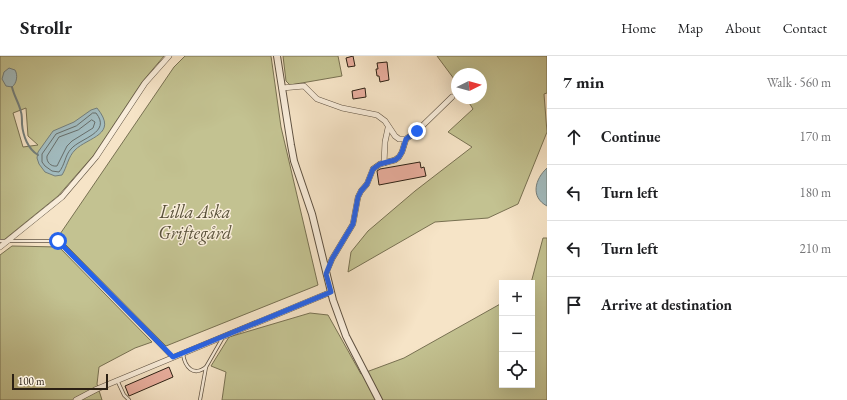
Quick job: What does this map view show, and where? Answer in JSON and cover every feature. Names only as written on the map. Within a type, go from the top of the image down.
[{"type":"street","points":[[0,247],[62,197],[96,157],[145,83],[169,56]]},
{"type":"street","points":[[278,56],[294,161],[312,214],[331,292],[346,336],[379,400]]},
{"type":"street","points":[[282,88],[304,86],[318,99],[347,109],[377,115],[385,121],[388,128],[399,139],[406,139],[417,131],[451,98]]},
{"type":"street","points":[[384,163],[385,142],[388,128]]},
{"type":"street","points":[[326,274],[332,259],[353,224],[358,197],[367,184],[373,169],[399,157],[406,139]]},
{"type":"street","points":[[76,400],[118,380],[331,292]]},
{"type":"lane","points":[[0,241],[58,241],[173,357]]},
{"type":"lane","points":[[200,400],[206,367],[223,336]]},
{"type":"lane","points":[[183,353],[185,362],[189,368],[196,371],[202,370],[206,367]]},
{"type":"lane","points":[[118,380],[124,395],[129,400]]},
{"type":"green space","points":[[0,56],[164,56],[142,82],[93,156],[58,196],[0,243]],"holes":[[[26,108],[28,136],[38,145],[23,147],[13,113]]]},
{"type":"green space","name":"Lilla Aska Griftegård","points":[[185,56],[271,56],[281,127],[318,285],[166,346],[58,237],[174,67]]},
{"type":"green space","points":[[283,56],[338,56],[342,76],[290,85],[286,81]]},
{"type":"green space","points":[[437,56],[547,56],[547,93],[544,94],[547,132],[518,204],[488,218],[435,222],[348,272],[351,252],[368,231],[415,191],[472,147],[448,132],[473,109],[470,104],[487,104],[487,68],[451,68],[451,75]]},
{"type":"green space","points":[[543,238],[547,238],[547,400],[222,400],[226,372],[211,366],[229,337],[310,313],[328,315],[361,374],[404,358],[499,305],[499,388],[535,388],[535,280],[532,280]]},
{"type":"green space","points":[[12,246],[59,247],[152,342],[135,348],[99,367],[97,384],[102,400],[0,400],[0,255]]},
{"type":"water","points":[[9,68],[15,70],[16,74],[16,81],[12,87],[6,86],[2,79],[4,72]]},
{"type":"water","points":[[97,108],[103,117],[105,124],[103,130],[75,150],[62,175],[55,176],[45,172],[39,164],[37,158],[38,152],[53,131],[74,122],[91,110]]},
{"type":"water","points":[[547,168],[547,206],[538,198],[536,188],[537,182]]},
{"type":"building","points":[[353,56],[355,66],[348,67],[346,58]]},
{"type":"building","points":[[387,62],[389,80],[380,82],[379,76],[377,76],[377,63]]},
{"type":"building","points":[[365,88],[366,97],[353,99],[352,91]]},
{"type":"building","points":[[420,162],[421,168],[424,167],[426,176],[379,185],[377,171],[380,169]]},
{"type":"building","points":[[169,367],[173,377],[129,396],[125,386]]},
{"type":"waterway","points":[[12,87],[21,113],[25,138],[31,149],[38,155]]},
{"type":"route","points":[[58,241],[173,357],[331,292],[326,274],[332,259],[353,224],[358,197],[361,191],[367,184],[373,169],[380,164],[395,160],[399,157],[406,139],[417,131]]}]
